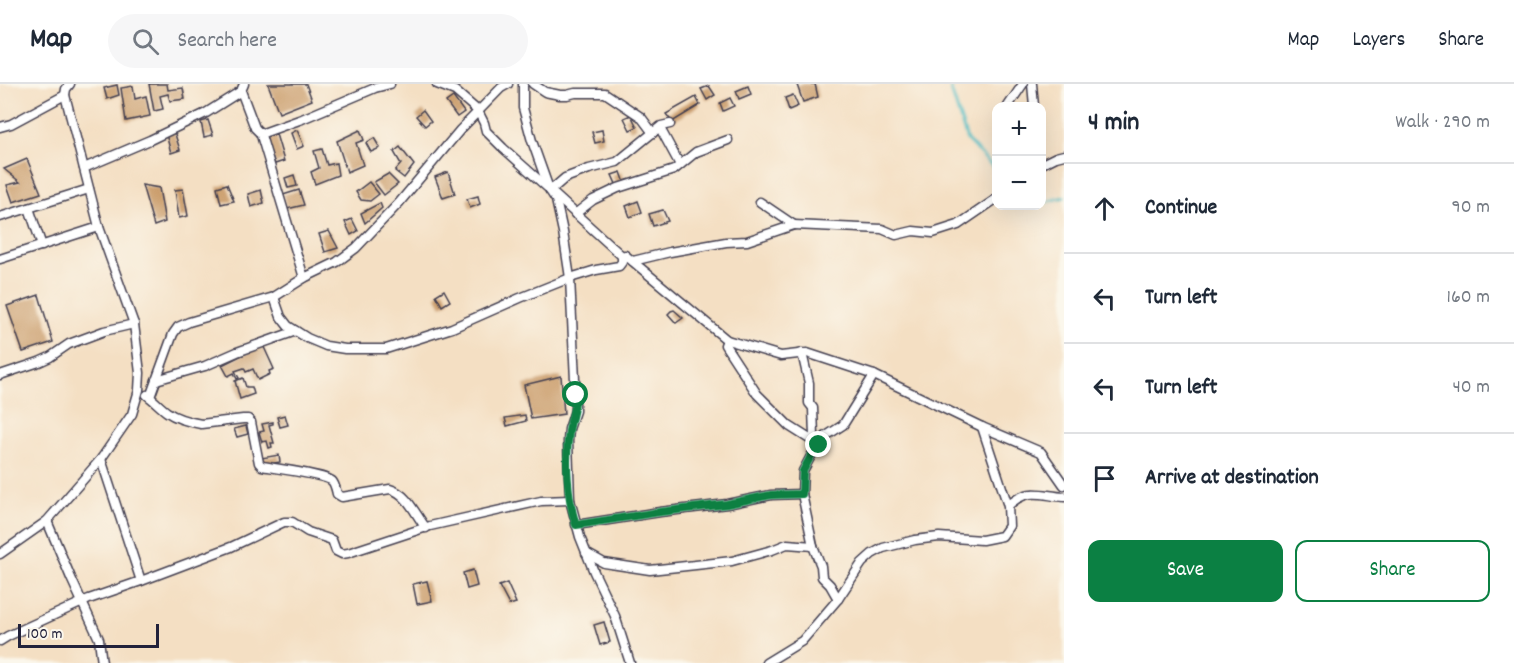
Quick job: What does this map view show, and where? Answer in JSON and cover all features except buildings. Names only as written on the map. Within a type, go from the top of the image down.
[{"type":"street","points":[[260,132],[267,132],[390,84]]},
{"type":"street","points":[[438,84],[455,91],[478,111],[486,131],[502,148],[622,256],[625,255],[633,261],[727,340],[781,356],[807,353],[874,375],[982,427],[1041,452],[1064,485]]},
{"type":"street","points":[[150,397],[173,334],[178,327],[274,297],[304,278],[337,262],[356,248],[399,203],[478,111],[508,84]]},
{"type":"street","points":[[522,84],[523,108],[532,141],[556,200],[570,278],[576,395],[568,441],[570,500],[586,553],[615,616],[630,663]]},
{"type":"street","points":[[533,84],[545,92],[560,95],[605,93],[656,130],[680,165]]},
{"type":"street","points":[[1011,102],[1023,84]]},
{"type":"street","points":[[1032,84],[1034,102]]},
{"type":"street","points":[[0,127],[11,124],[66,88],[99,227],[134,324],[140,373],[137,401],[132,414],[100,459],[46,521],[0,554]]},
{"type":"street","points":[[84,168],[206,113],[242,88],[255,128],[260,132],[304,278]]},
{"type":"street","points":[[551,191],[565,178],[617,162],[656,130],[670,124]]},
{"type":"street","points":[[575,214],[593,200],[618,188],[674,170],[696,152],[728,140]]},
{"type":"street","points":[[1046,162],[1064,155]]},
{"type":"street","points":[[0,218],[89,189]]},
{"type":"street","points":[[760,202],[794,225]]},
{"type":"street","points":[[633,261],[726,242],[747,241],[794,225],[882,229],[896,235],[913,231],[933,233],[958,225],[992,203]]},
{"type":"street","points":[[29,208],[42,246]]},
{"type":"street","points":[[0,259],[99,227]]},
{"type":"street","points":[[274,297],[288,326],[326,346],[345,349],[386,349],[452,328],[570,278],[619,266],[622,256]]},
{"type":"street","points":[[0,375],[39,362],[69,344],[104,331],[134,324]]},
{"type":"street","points":[[156,380],[205,366],[296,331]]},
{"type":"street","points":[[727,340],[725,345],[757,394],[789,426],[819,445]]},
{"type":"street","points":[[802,353],[809,383],[809,403],[813,408],[814,436],[819,445]]},
{"type":"street","points":[[838,599],[822,577],[821,566],[813,546],[802,494],[803,471],[826,436],[843,425],[874,375]]},
{"type":"street","points":[[139,390],[167,412],[201,424],[243,418],[248,420],[251,422],[259,463],[262,466],[329,479],[334,484],[337,494],[342,497],[390,489],[396,491],[409,502],[426,528]]},
{"type":"street","points":[[766,663],[802,640],[838,599],[862,563],[872,554],[884,548],[915,540],[939,537],[982,540],[1002,536],[1009,526],[1008,503],[982,427]]},
{"type":"street","points":[[100,459],[141,581]]},
{"type":"street","points":[[1008,503],[1018,497],[1036,493],[1064,497]]},
{"type":"street","points":[[576,525],[727,504],[771,495],[802,494]]},
{"type":"street","points":[[0,641],[83,602],[231,547],[284,522],[292,522],[308,532],[332,540],[336,551],[342,554],[426,528],[541,501],[570,500]]},
{"type":"street","points":[[46,521],[99,639],[102,663]]},
{"type":"street","points":[[586,553],[604,563],[650,570],[732,561],[787,544],[813,546]]},
{"type":"waterway","points":[[951,84],[967,140],[992,166]]},
{"type":"waterway","points":[[1046,202],[1064,197]]},
{"type":"route","points":[[576,395],[568,441],[570,500],[576,525],[727,504],[771,495],[802,494],[803,471],[819,445]]}]
